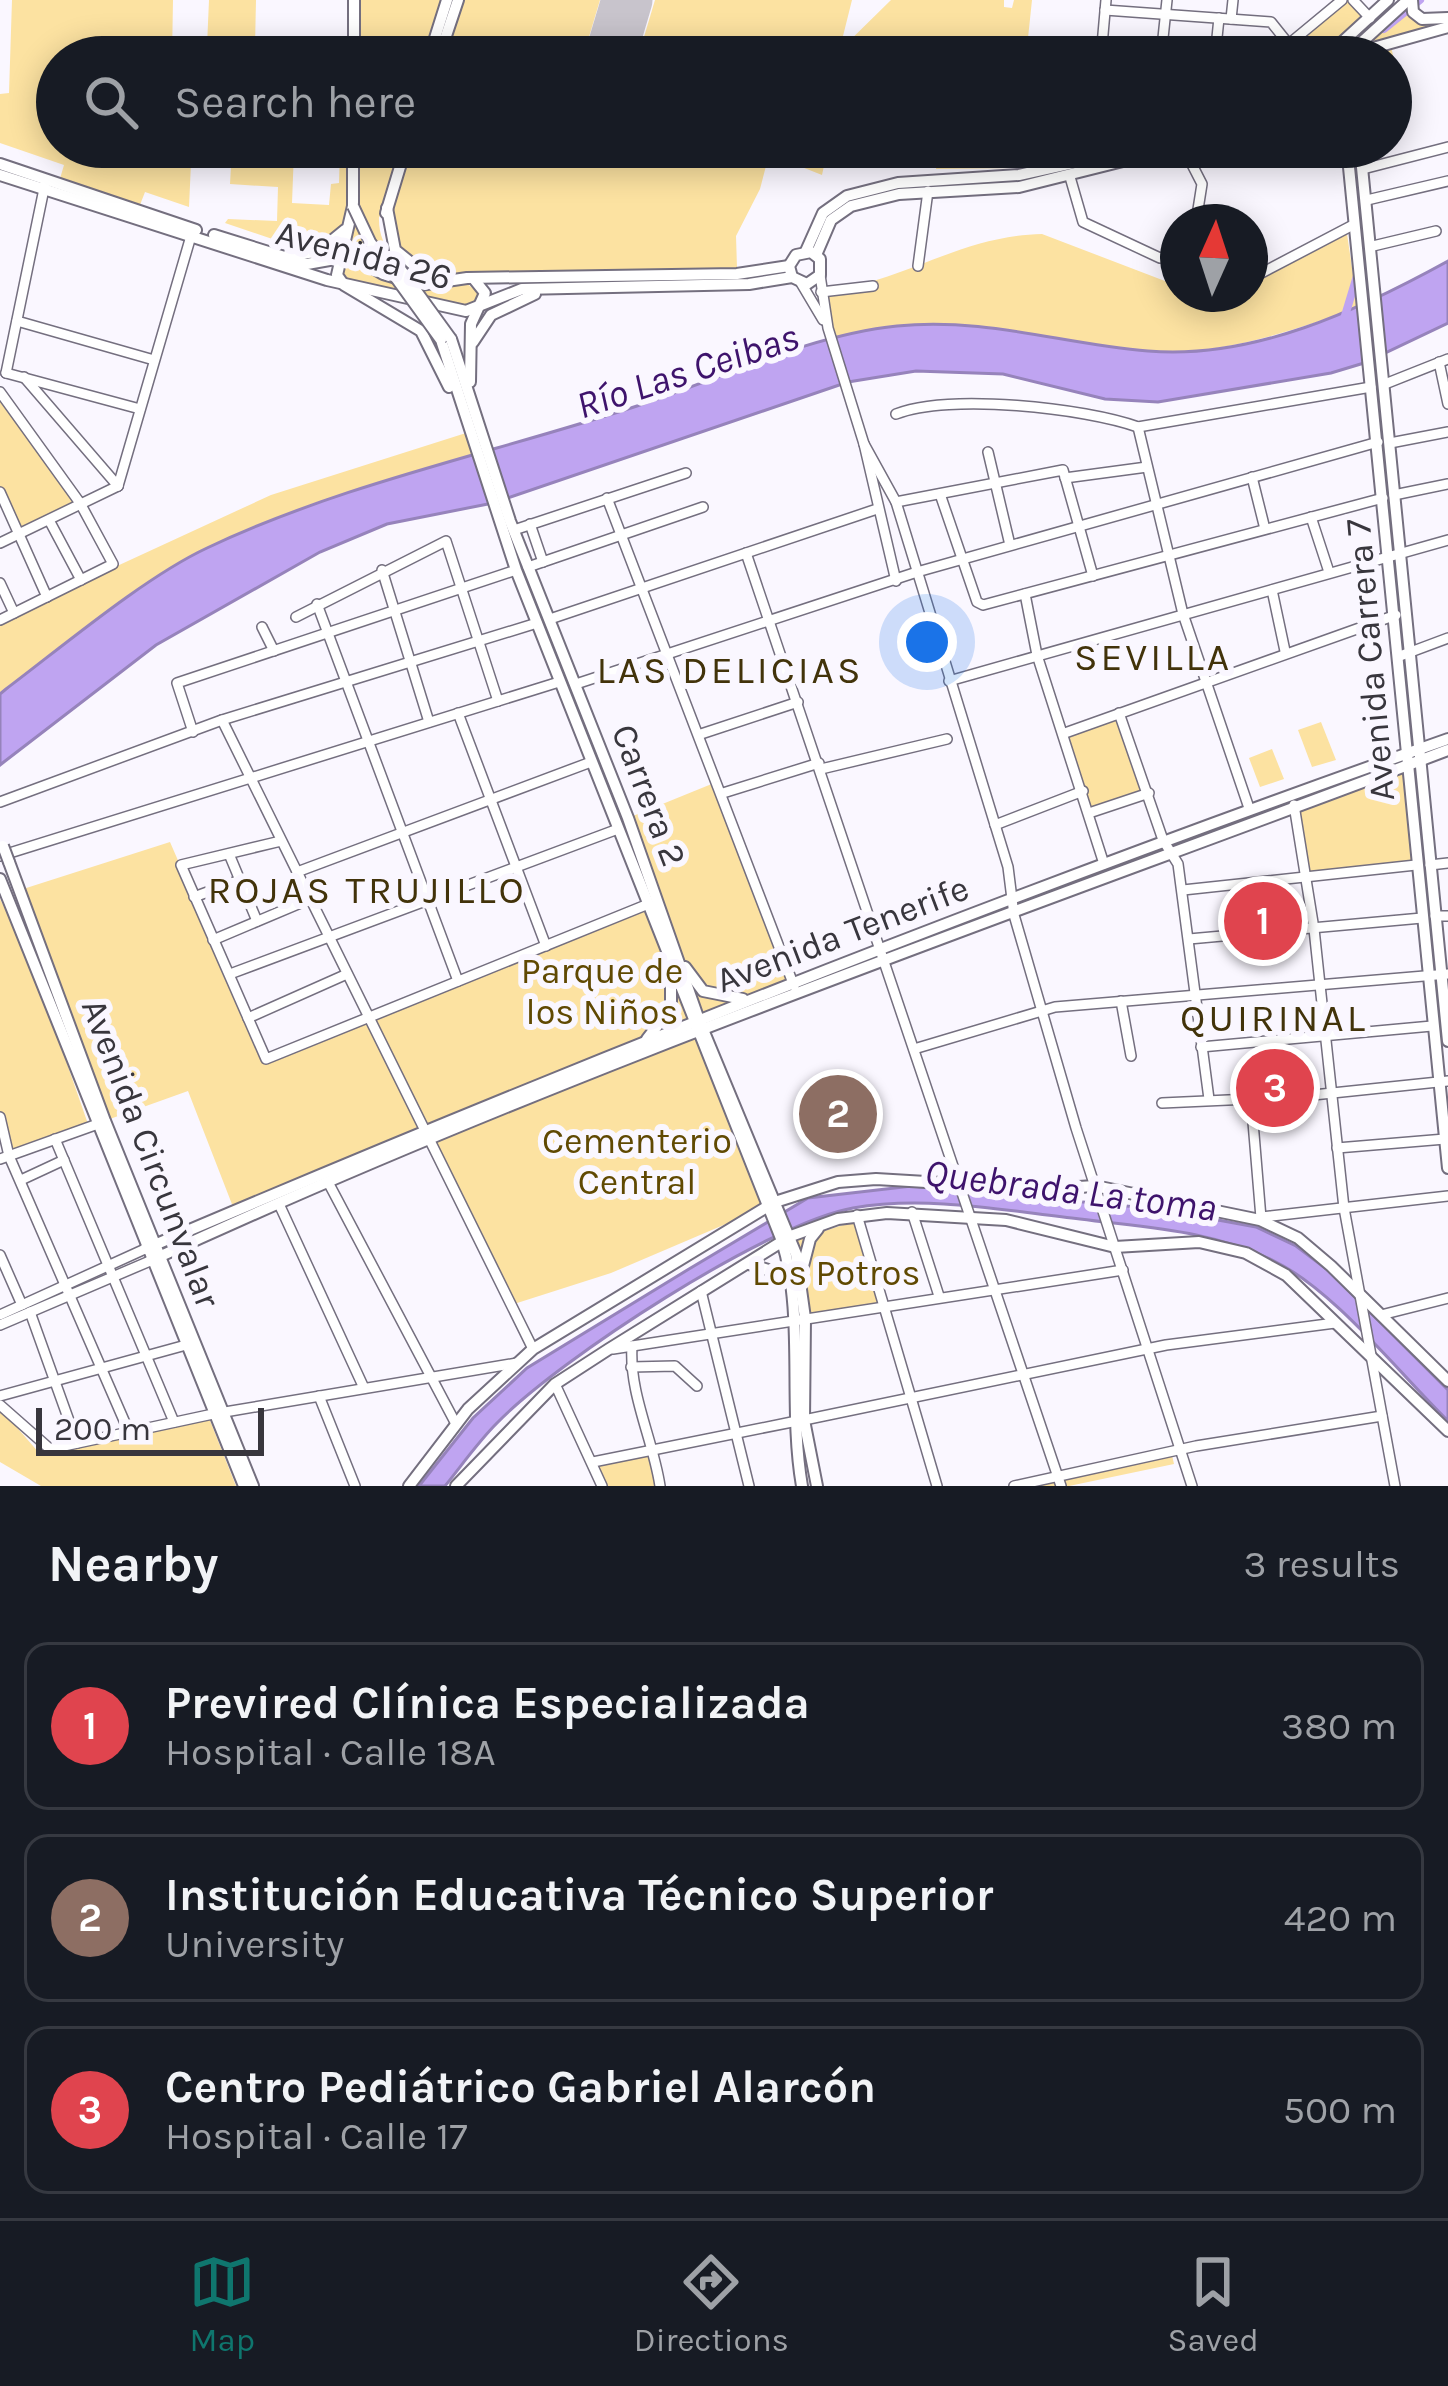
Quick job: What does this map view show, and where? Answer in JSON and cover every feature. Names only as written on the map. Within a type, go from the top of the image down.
[{"type":"main road","points":[[354,0],[354,36]]},
{"type":"main road","points":[[436,36],[447,0]]},
{"type":"main road","points":[[446,36],[458,0]]},
{"type":"main road","points":[[1355,36],[1388,0]]},
{"type":"main road","points":[[1366,36],[1411,4],[1444,22]]},
{"type":"main road","points":[[1398,36],[1444,22]]},
{"type":"main road","name":"Avenida 26","points":[[0,164],[191,236],[344,284],[452,309],[479,308],[510,291],[748,284],[794,276]]},
{"type":"main road","points":[[353,168],[350,223],[335,269],[344,284],[421,331],[465,404]]},
{"type":"main road","points":[[400,168],[385,215],[389,238],[406,262],[430,273],[474,278],[485,293],[471,324],[465,404]]},
{"type":"main road","points":[[820,275],[811,253],[823,213],[847,196],[898,183],[1004,178],[1054,168]]},
{"type":"main road","points":[[794,276],[843,209],[928,191],[1005,189],[1070,177],[1088,168]]},
{"type":"main road","name":"Avenida Carrera 7","points":[[1348,168],[1371,387],[1384,442]]},
{"type":"main road","name":"Avenida Carrera 7","points":[[1363,169],[1384,364],[1389,496],[1440,974],[1448,1168]]},
{"type":"main road","name":"Avenida 26","points":[[0,175],[45,183],[307,264],[352,256],[413,284],[474,278],[820,275]]},
{"type":"main road","name":"Carrera 2","points":[[353,206],[376,250],[446,340]]},
{"type":"main road","name":"Carrera 2","points":[[385,215],[393,259],[446,340],[537,623],[646,905],[671,955]]},
{"type":"main road","points":[[275,255],[318,252],[350,223]]},
{"type":"main road","points":[[470,364],[478,329],[507,303],[589,286]]},
{"type":"main road","name":"Carrera 2","points":[[465,404],[465,425],[508,525]]},
{"type":"main road","name":"Avenida Carrera 7","points":[[1395,554],[1396,615],[1406,654]]},
{"type":"main road","name":"Carrera 2","points":[[522,569],[550,619],[576,684],[671,955],[786,1237],[796,1276],[799,1320],[802,1486]]},
{"type":"main road","name":"Avenida Tenerife","points":[[152,1253],[279,1204],[427,1135],[1013,900],[1417,755],[1448,739]]},
{"type":"main road","name":"Avenida Tenerife","points":[[1417,755],[1448,750]]},
{"type":"main road","name":"Avenida Carrera 7","points":[[1417,755],[1416,865],[1435,917]]},
{"type":"main road","name":"Avenida Tenerife","points":[[152,1253],[644,1042],[883,955],[1014,915],[1249,808],[1292,799]]},
{"type":"main road","name":"Avenida Circunvalar","points":[[3,851],[186,1345],[253,1486]]},
{"type":"main road","name":"Avenida Circunvalar","points":[[0,879],[38,964],[95,1125],[152,1253],[244,1486]]},
{"type":"main road","points":[[671,955],[703,991],[717,998],[764,996]]},
{"type":"main road","points":[[644,1042],[671,1008],[671,955]]},
{"type":"main road","name":"Avenida Carrera 7","points":[[1442,1026],[1448,1041]]},
{"type":"main road","points":[[409,1486],[456,1424],[532,1349],[772,1207],[838,1183],[1096,1190],[1261,1218],[1298,1238],[1448,1381]]},
{"type":"main road","points":[[456,1486],[555,1384],[786,1237],[857,1215],[970,1212],[1114,1243],[1199,1242],[1246,1253],[1286,1275],[1448,1431]]},
{"type":"main road","points":[[746,1264],[765,1264],[796,1276],[810,1239],[823,1224]]},
{"type":"main road","name":"Carrera 2","points":[[798,1421],[817,1486]]},
{"type":"street","points":[[1163,36],[1167,0]]},
{"type":"street","points":[[1221,36],[1233,0]]},
{"type":"street","points":[[1298,36],[1342,0]]},
{"type":"street","points":[[1353,0],[1370,18]]},
{"type":"street","points":[[1103,36],[1106,5],[1271,22],[1283,36]]},
{"type":"street","points":[[1412,156],[1448,147]]},
{"type":"street","points":[[1193,168],[1202,184],[1199,204]]},
{"type":"street","points":[[1070,177],[1083,222],[1146,254],[1160,255]]},
{"type":"street","points":[[1367,200],[1448,181]]},
{"type":"street","points":[[45,183],[3,374],[140,409]]},
{"type":"street","points":[[918,266],[928,191]]},
{"type":"street","points":[[1268,270],[1353,225]]},
{"type":"street","points":[[1373,246],[1436,231]]},
{"type":"street","points":[[0,543],[118,486],[191,236]]},
{"type":"street","points":[[820,275],[828,328],[864,444],[896,581]]},
{"type":"street","points":[[794,276],[828,328]]},
{"type":"street","points":[[821,292],[873,286]]},
{"type":"street","points":[[17,321],[154,360]]},
{"type":"street","points":[[1385,384],[1443,361],[1448,404]]},
{"type":"street","points":[[24,377],[118,486]]},
{"type":"street","points":[[896,413],[1010,406],[1101,414],[1138,428],[1371,387]]},
{"type":"street","points":[[0,392],[80,503],[113,564],[0,620]]},
{"type":"street","points":[[1138,428],[1183,614],[1249,808]]},
{"type":"street","points":[[576,684],[916,572],[1384,442],[1448,432]]},
{"type":"street","points":[[864,444],[896,502],[995,825],[1014,915],[1096,1190],[1192,1486]]},
{"type":"street","points":[[988,452],[1010,545]]},
{"type":"street","points":[[896,502],[993,483],[1147,467]]},
{"type":"street","points":[[508,525],[530,524],[686,473]]},
{"type":"street","points":[[1064,474],[1094,576]]},
{"type":"street","points":[[1252,477],[1265,529]]},
{"type":"street","points":[[872,491],[878,482],[889,486]]},
{"type":"street","points":[[940,494],[983,605],[1448,484]]},
{"type":"street","points":[[0,491],[47,597]]},
{"type":"street","points":[[607,498],[794,986]]},
{"type":"street","points":[[193,732],[177,683],[703,507]]},
{"type":"street","points":[[550,619],[877,509]]},
{"type":"street","points":[[1311,517],[1329,572]]},
{"type":"street","points":[[49,520],[81,580]]},
{"type":"street","points":[[530,524],[543,562]]},
{"type":"street","points":[[949,682],[1448,540]]},
{"type":"street","points":[[296,616],[446,541],[497,701]]},
{"type":"street","points":[[746,553],[1060,1481]]},
{"type":"street","points":[[382,570],[429,722]]},
{"type":"street","points":[[0,583],[14,613]]},
{"type":"street","points":[[1272,590],[1285,651]]},
{"type":"street","points":[[1025,594],[1037,655],[1104,864]]},
{"type":"street","points":[[317,604],[458,981]]},
{"type":"street","points":[[1065,733],[1396,615]]},
{"type":"street","points":[[0,802],[221,720],[537,623]]},
{"type":"street","points":[[262,627],[274,650]]},
{"type":"street","points":[[1406,654],[1448,638]]},
{"type":"street","points":[[3,851],[559,682]]},
{"type":"street","points":[[701,734],[798,702]]},
{"type":"street","points":[[458,713],[546,946]]},
{"type":"street","points":[[1119,713],[1183,890],[1209,1099]]},
{"type":"street","points":[[221,720],[532,1349]]},
{"type":"street","points":[[723,793],[819,766],[947,739]]},
{"type":"street","points":[[297,872],[591,762]]},
{"type":"street","points":[[995,825],[1083,791]]},
{"type":"street","points":[[1089,813],[1149,793]]},
{"type":"street","points":[[1292,799],[1314,929],[1344,1208],[1395,1486]]},
{"type":"street","points":[[230,974],[618,829]]},
{"type":"street","points":[[281,842],[181,865],[266,1060],[646,905]]},
{"type":"street","points":[[229,854],[257,921]]},
{"type":"street","points":[[1430,865],[1448,863]]},
{"type":"street","points":[[1183,890],[1416,865]]},
{"type":"street","points":[[194,897],[240,880]]},
{"type":"street","points":[[213,940],[310,899]]},
{"type":"street","points":[[1189,939],[1435,917]]},
{"type":"street","points":[[248,1018],[347,974]]},
{"type":"street","points":[[914,1049],[1042,1010],[1440,974]]},
{"type":"street","points":[[1120,1001],[1131,1056]]},
{"type":"street","points":[[1201,1047],[1442,1026]]},
{"type":"street","points":[[1162,1103],[1443,1082]]},
{"type":"street","points":[[1251,1098],[1261,1218],[1448,1196]]},
{"type":"street","points":[[0,1117],[4,1158],[21,1180],[129,1432]]},
{"type":"street","points":[[4,1158],[95,1125]]},
{"type":"street","points":[[1337,1148],[1444,1138]]},
{"type":"street","points":[[55,1139],[174,1422]]},
{"type":"street","points":[[21,1180],[64,1160]]},
{"type":"street","points":[[328,1182],[456,1424]]},
{"type":"street","points":[[279,1204],[364,1388]]},
{"type":"street","points":[[912,1212],[939,1296]]},
{"type":"street","points":[[857,1215],[937,1486]]},
{"type":"street","name":"Avenida Tenerife","points":[[0,1316],[152,1253]]},
{"type":"street","points":[[0,1255],[57,1378],[77,1443]]},
{"type":"street","points":[[609,1349],[994,1286],[1123,1270]]},
{"type":"street","points":[[701,1291],[749,1486]]},
{"type":"street","points":[[1381,1315],[1448,1298]]},
{"type":"street","name":"Avenida Tenerife","points":[[0,1325],[26,1308]]},
{"type":"street","points":[[593,1462],[1148,1349],[1335,1323]]},
{"type":"street","points":[[186,1345],[57,1378],[0,1401],[42,1446],[517,1363]]},
{"type":"street","points":[[632,1346],[631,1367],[654,1446],[660,1486]]},
{"type":"street","points":[[631,1367],[674,1366],[697,1386]]},
{"type":"street","points":[[555,1384],[602,1486]]},
{"type":"street","points":[[319,1396],[355,1486]]},
{"type":"street","points":[[1014,1486],[1060,1481],[1180,1449],[1382,1416]]},
{"type":"street","points":[[470,1470],[474,1486]]},
{"type":"green space","points":[[12,0],[173,0],[172,36],[36,36],[36,155],[0,143],[0,94],[9,93]]},
{"type":"green space","points":[[209,0],[256,0],[255,36],[207,36]]},
{"type":"green space","points":[[354,0],[447,0],[436,36],[354,36]]},
{"type":"green space","points":[[458,0],[600,0],[589,36],[446,36]]},
{"type":"green space","points":[[655,0],[852,0],[843,36],[644,36]]},
{"type":"green space","points":[[891,0],[1004,0],[1004,7],[1012,8],[1014,0],[1032,0],[1028,36],[854,36]]},
{"type":"green space","points":[[1342,0],[1353,0],[1370,18],[1350,36],[1298,36]]},
{"type":"green space","points":[[1408,0],[1432,31],[1412,36],[1369,35]]},
{"type":"green space","points":[[63,168],[191,168],[189,207],[145,192],[138,210],[59,182]]},
{"type":"green space","points":[[231,168],[293,168],[292,203],[329,205],[331,184],[339,183],[339,168],[766,168],[736,236],[737,268],[444,276],[395,250],[386,210],[379,217],[385,245],[417,278],[352,248],[354,211],[330,244],[286,258],[290,245],[225,223],[228,219],[277,221],[278,187],[230,184]]},
{"type":"green space","points":[[1042,234],[1160,279],[1160,312],[1268,312],[1268,272],[1347,234],[1358,308],[1256,340],[1178,352],[951,332],[871,334],[832,341],[821,292],[1012,237]]},
{"type":"green space","points":[[345,262],[415,291],[466,283],[479,293],[476,305],[465,307],[349,280],[341,270]]},
{"type":"green space","points":[[0,393],[80,506],[20,534],[0,491]]},
{"type":"green space","points":[[466,433],[473,454],[372,484],[0,694],[0,620],[271,495]]},
{"type":"green space","points":[[1119,713],[1149,793],[1089,813],[1065,733]]},
{"type":"green space","points":[[1321,722],[1336,760],[1312,767],[1298,730]]},
{"type":"green space","points":[[1272,749],[1284,779],[1260,787],[1249,758]]},
{"type":"green space","points":[[1411,762],[1416,865],[1307,875],[1294,805]]},
{"type":"green space","points":[[719,781],[794,986],[699,1020],[628,818]]},
{"type":"green space","name":"Parque de los Niños","points":[[170,842],[266,1063],[646,905],[693,1022],[235,1212],[188,1091],[107,1120],[20,890]]},
{"type":"green space","points":[[0,899],[32,963],[88,1124],[10,1154],[0,1113]]},
{"type":"green space","name":"Cementerio Central","points":[[696,1033],[766,1207],[611,1273],[514,1304],[429,1141]]},
{"type":"green space","name":"Los Potros","points":[[858,1220],[883,1304],[805,1318],[794,1241]]},
{"type":"green space","points":[[0,1408],[40,1454],[209,1418],[236,1486],[41,1486],[0,1462]]},
{"type":"green space","points":[[654,1446],[660,1486],[602,1486],[593,1462]]},
{"type":"green space","points":[[1171,1451],[1174,1464],[1069,1486],[1014,1486]]},
{"type":"shaded area","points":[[1448,261],[1448,323],[1364,363],[1331,373],[1158,402],[1105,399],[1003,374],[916,371],[848,382],[493,503],[387,524],[320,552],[156,645],[0,765],[0,694],[157,576],[207,548],[312,505],[637,406],[831,338],[929,324],[992,328],[1148,351],[1227,348],[1304,328]]},
{"type":"shaded area","points":[[912,1186],[1158,1209],[1256,1227],[1296,1246],[1329,1271],[1448,1390],[1448,1421],[1320,1291],[1250,1251],[1155,1228],[967,1206],[881,1204],[816,1219],[666,1297],[527,1396],[490,1430],[445,1486],[419,1486],[473,1418],[527,1368],[689,1269],[808,1198]]},
{"type":"waterway","points":[[1384,29],[1420,0]]},
{"type":"waterway","points":[[1344,319],[1357,276]]},
{"type":"runway","points":[[616,36],[627,0]]},
{"type":"place","name":"Previred Clínica Especializada","points":[[1263,921]]},
{"type":"place","name":"Centro Pediátrico Gabriel Alarcón","points":[[1275,1088]]},
{"type":"place","name":"Institución Educativa Técnico Superior","points":[[838,1114]]},
{"type":"district","name":"SEVILLA","points":[[1153,656]]},
{"type":"district","name":"LAS DELICIAS","points":[[730,669]]},
{"type":"district","name":"ROJAS TRUJILLO","points":[[367,889]]},
{"type":"district","name":"QUIRINAL","points":[[1274,1017]]},
{"type":"water label","name":"Río Las Ceibas","points":[[687,370]]},
{"type":"water label","name":"Quebrada La toma","points":[[1071,1189]]}]
